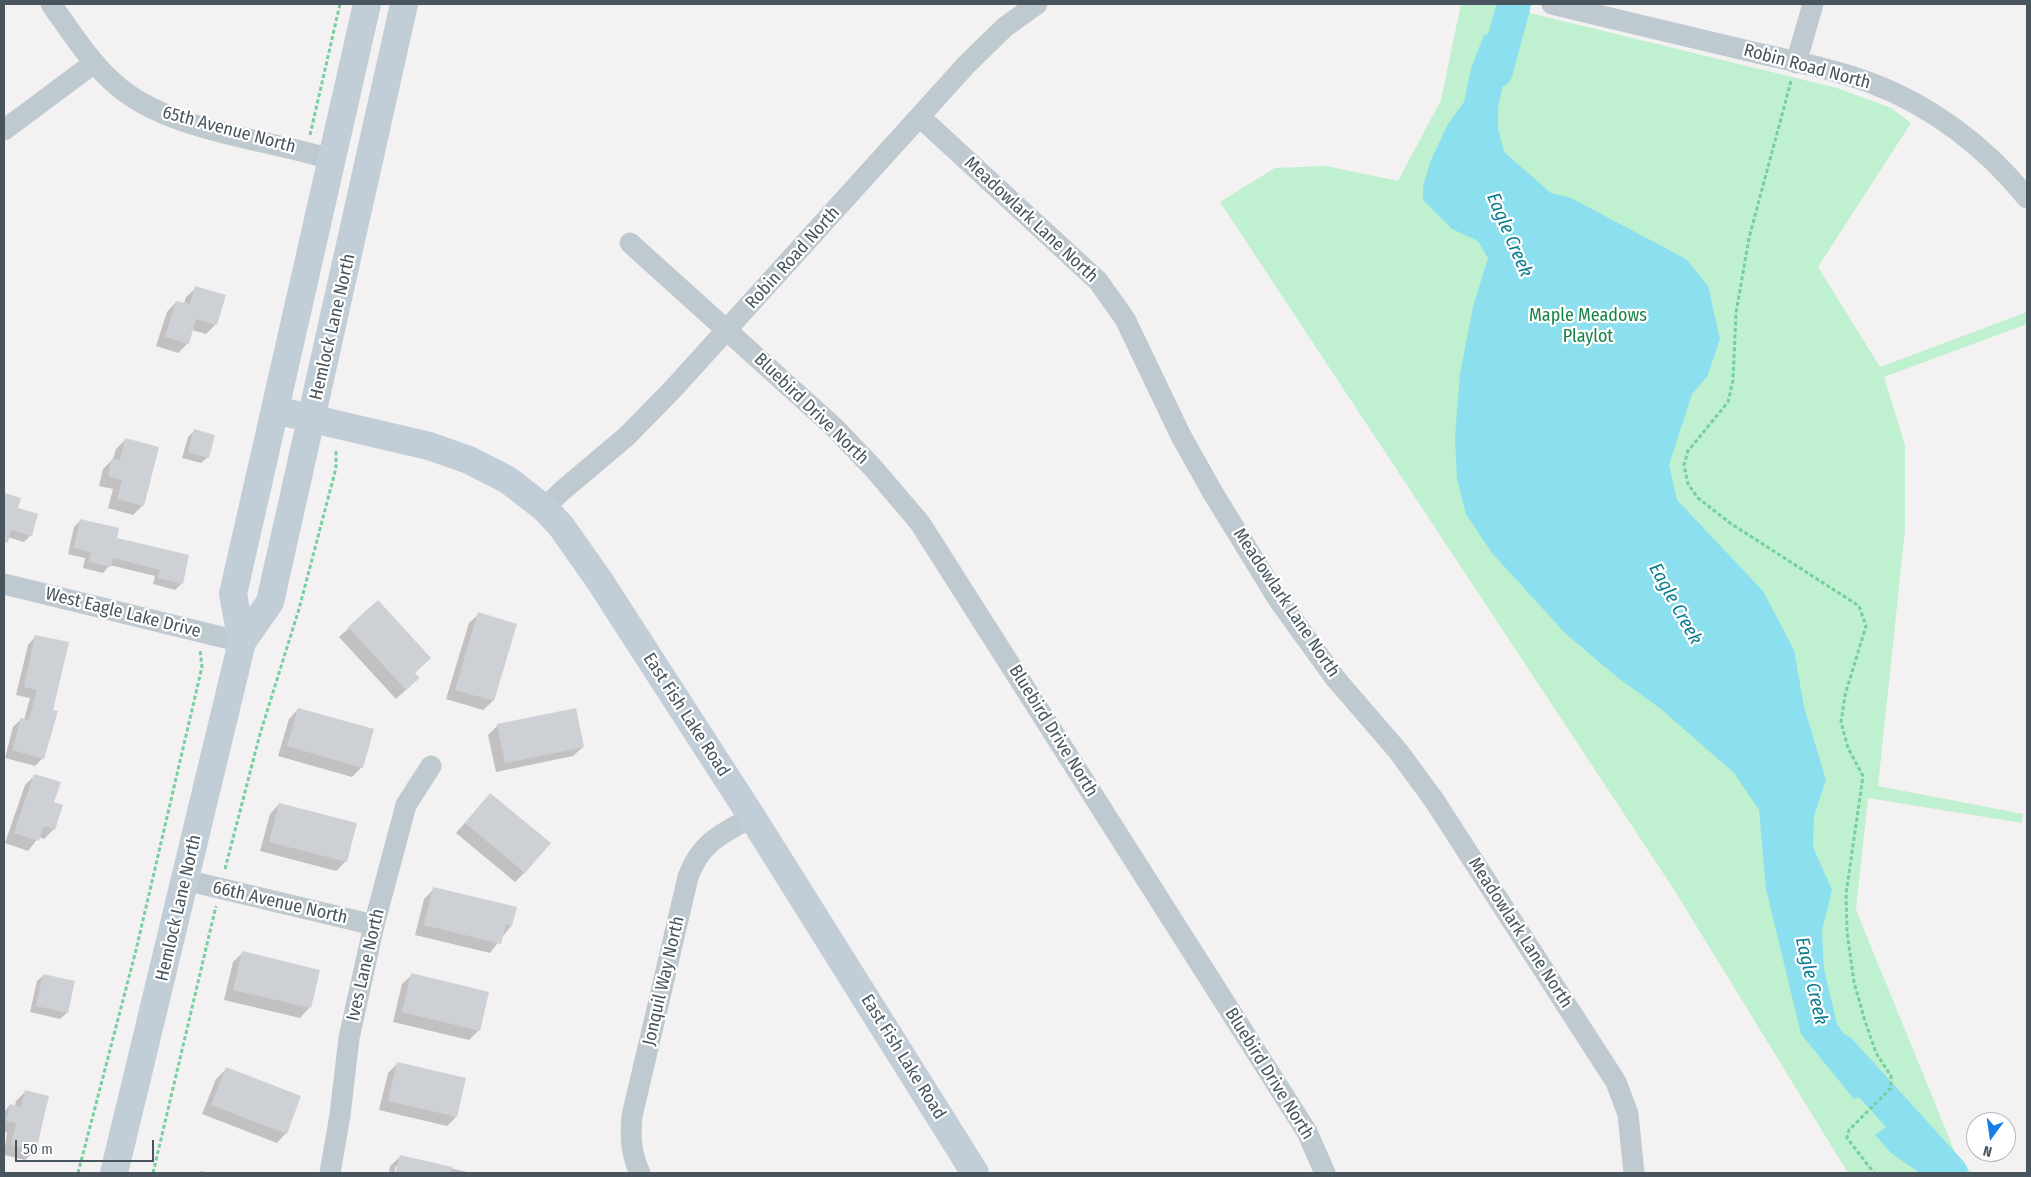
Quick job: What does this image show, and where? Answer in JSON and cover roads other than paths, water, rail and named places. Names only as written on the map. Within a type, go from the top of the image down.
[{"type":"main road","name":"Hemlock Lane North","points":[[242,642],[233,594],[367,4]]},
{"type":"main road","name":"Hemlock Lane North","points":[[114,1173],[242,642],[270,602],[404,4]]},
{"type":"main road","name":"East Fish Lake Road","points":[[275,410],[429,446],[469,460],[508,480],[544,508],[561,526],[599,580],[752,817],[976,1173]]},
{"type":"street","name":"65th Avenue North","points":[[50,4],[94,63],[120,89],[152,108],[190,123],[332,160]]},
{"type":"street","name":"Robin Road North","points":[[544,508],[562,490],[627,436],[728,330],[967,64],[1004,27],[1037,4]]},
{"type":"street","name":"Robin Road North","points":[[1552,4],[1871,83],[1918,105],[1962,133],[2001,169],[2027,198]]},
{"type":"street","points":[[1796,63],[1813,4]]},
{"type":"street","points":[[4,130],[94,63]]},
{"type":"street","name":"Meadowlark Lane North","points":[[920,118],[1091,274],[1125,319],[1181,436],[1278,599],[1331,671],[1398,751],[1434,800],[1616,1082],[1628,1114],[1634,1173]]},
{"type":"street","name":"Bluebird Drive North","points":[[630,243],[834,427],[874,469],[920,524],[1307,1132],[1325,1173]]},
{"type":"street","name":"West Eagle Lake Drive","points":[[4,584],[242,642]]},
{"type":"street","name":"Ives Lane North","points":[[330,1173],[340,1115],[349,1038],[374,925],[406,805],[431,766]]},
{"type":"street","name":"Jonquil Way North","points":[[640,1173],[633,1158],[630,1137],[632,1116],[688,877],[702,849],[713,838],[752,817]]},
{"type":"street","name":"66th Avenue North","points":[[185,880],[374,925]]},
{"type":"water","points":[[1508,27],[1516,49],[1504,78],[1498,108],[1498,128],[1504,152],[1551,193],[1571,198],[1686,259],[1708,286],[1720,339],[1707,377],[1692,394],[1669,465],[1677,500],[1763,591],[1794,650],[1804,707],[1826,780],[1814,816],[1813,847],[1832,890],[1822,931],[1824,969],[1837,1024],[1876,1082],[1862,1096],[1854,1099],[1801,1034],[1766,889],[1759,810],[1734,773],[1661,709],[1617,677],[1566,634],[1492,553],[1466,514],[1457,479],[1455,437],[1460,374],[1473,307],[1488,258],[1478,241],[1452,229],[1423,200],[1423,186],[1431,160],[1448,124],[1464,102],[1471,68],[1484,35]]},
{"type":"water","points":[[1906,1113],[1944,1146],[1958,1173],[1920,1173],[1891,1153],[1875,1135]]},
{"type":"waterway","name":"Eagle Creek","points":[[1496,71],[1514,4]]},
{"type":"waterway","name":"Eagle Creek","points":[[1840,1051],[1951,1173]]},
{"type":"park label","name":"Maple Meadows Playlot","points":[[1588,326]]}]
